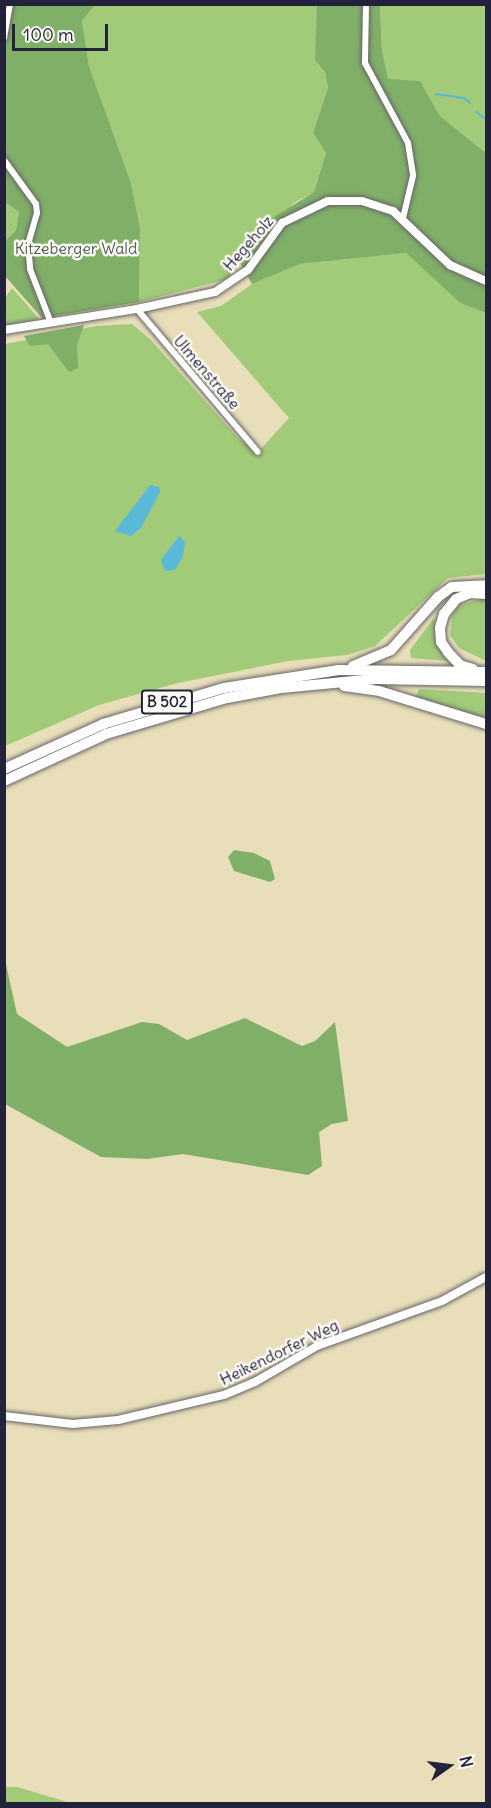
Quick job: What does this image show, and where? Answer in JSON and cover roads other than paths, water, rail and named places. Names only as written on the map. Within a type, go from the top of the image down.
[{"type":"highway","name":"B 502","points":[[339,670],[370,661],[391,650],[438,597],[452,587],[486,585]]},
{"type":"highway","points":[[485,675],[460,664],[448,652],[441,642],[440,628],[444,614],[456,599],[471,593],[486,594]]},
{"type":"highway","name":"B 502","points":[[4,769],[103,724],[163,704],[279,677],[339,670],[485,675]]},
{"type":"highway","name":"B 502","points":[[4,781],[72,748],[165,714],[227,698],[323,683],[485,675]]},
{"type":"highway","name":"B 502","points":[[323,683],[379,691],[486,724]]},
{"type":"street","points":[[4,38],[10,4]]},
{"type":"street","points":[[366,4],[364,63],[408,143],[413,176],[402,218]]},
{"type":"street","points":[[4,160],[36,204],[37,213],[28,243],[30,269],[51,323]]},
{"type":"street","name":"Hegeholz","points":[[4,330],[137,309],[228,286],[248,270],[274,231],[310,207],[328,201],[362,201],[402,218],[450,265],[486,281]]},
{"type":"street","name":"Ulmenstraße","points":[[137,309],[258,452]]},
{"type":"street","name":"Heikendorfer Weg","points":[[4,1416],[73,1424],[118,1420],[224,1395],[255,1382],[317,1346],[442,1301],[486,1277]]},
{"type":"water","points":[[150,485],[159,487],[160,492],[141,528],[131,536],[115,531]]},
{"type":"water","points":[[179,536],[185,542],[183,556],[175,570],[165,571],[161,560]]},
{"type":"waterway","points":[[436,94],[464,98],[470,103]]},
{"type":"waterway","points":[[477,112],[486,120]]},
{"type":"park label","name":"Kitzeberger Wald","points":[[76,248]]}]
